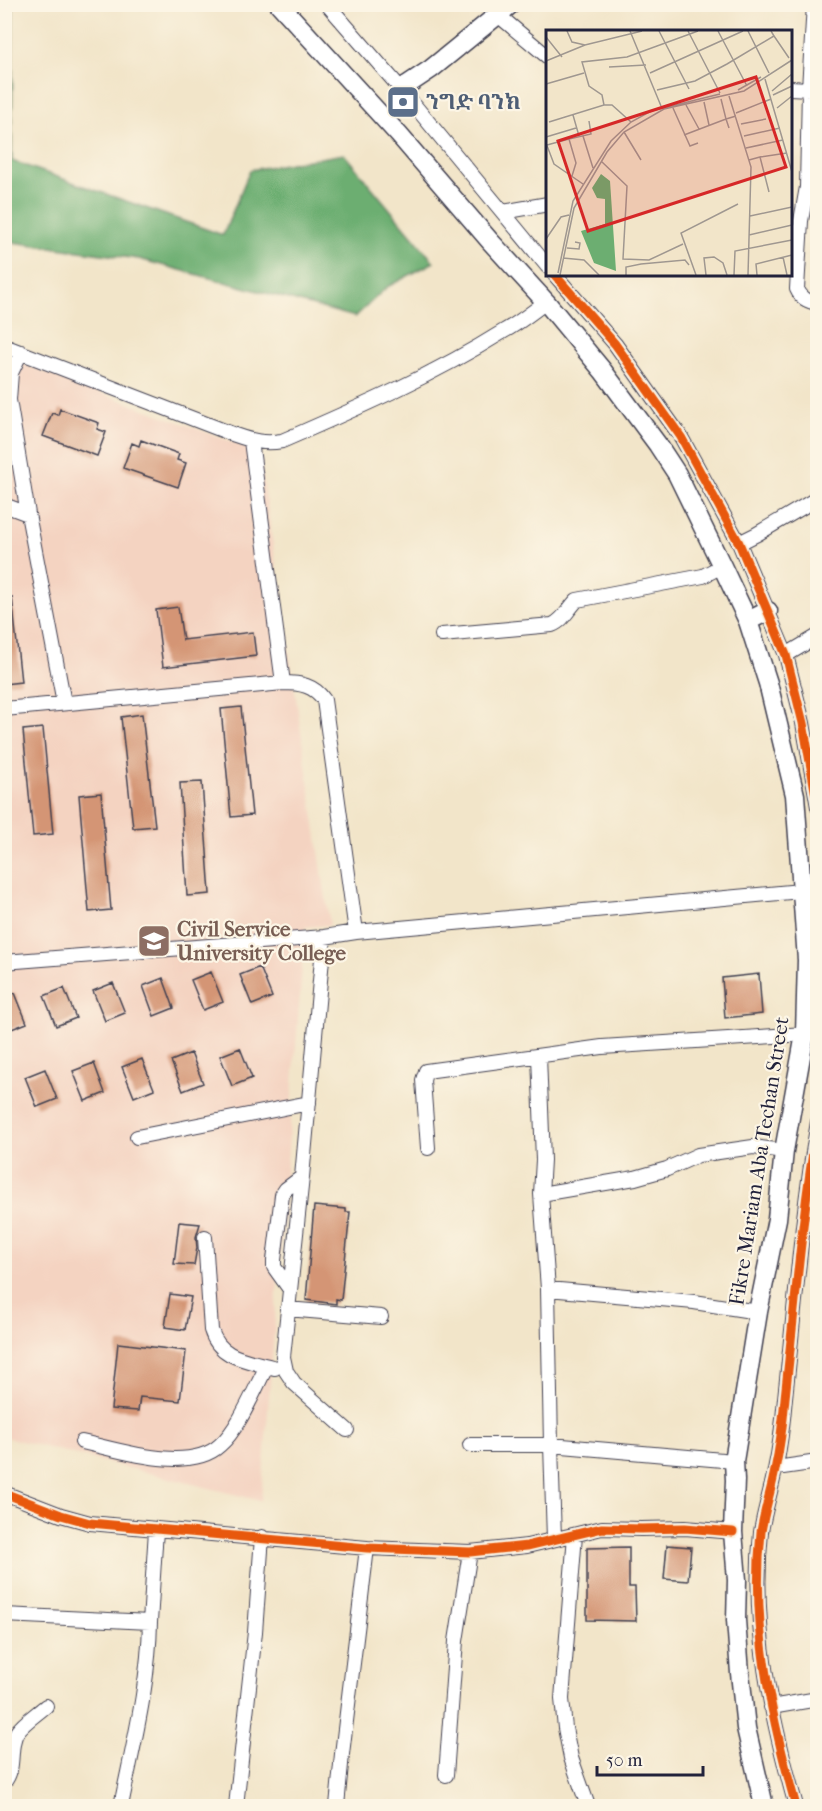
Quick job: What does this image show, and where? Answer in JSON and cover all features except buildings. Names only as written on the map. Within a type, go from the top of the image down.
[{"type":"main road","name":"Fikre Mariam Aba Techan Street","points":[[279,4],[399,135],[546,302],[603,370],[658,445],[677,474],[748,621],[768,683],[795,795],[807,960],[805,1034],[784,1151],[777,1219],[758,1312],[734,1461],[733,1532],[737,1580],[738,1651],[746,1728],[764,1806]]},
{"type":"main road","points":[[401,89],[504,10]]},
{"type":"main road","points":[[748,621],[768,611]]},
{"type":"street","points":[[327,4],[401,89],[546,265]]},
{"type":"street","points":[[814,4],[810,89],[812,186],[796,221],[797,289],[801,297],[818,303]]},
{"type":"street","points":[[504,10],[546,55]]},
{"type":"street","points":[[792,88],[810,89]]},
{"type":"street","points":[[503,212],[546,204]]},
{"type":"street","points":[[556,276],[615,344],[681,437],[739,543],[786,655],[818,807]]},
{"type":"street","points":[[4,346],[251,441],[268,443],[282,441],[378,399],[506,331],[546,302]]},
{"type":"street","points":[[21,352],[11,373],[9,400],[64,703]]},
{"type":"street","points":[[251,441],[283,683]]},
{"type":"street","points":[[739,543],[818,498]]},
{"type":"street","points":[[4,505],[28,514]]},
{"type":"street","points":[[442,635],[552,625],[558,623],[577,600],[703,576],[722,566]]},
{"type":"street","points":[[786,655],[818,636]]},
{"type":"street","points":[[4,709],[283,683],[300,683],[318,692],[324,700],[356,932]]},
{"type":"street","points":[[4,962],[324,937],[356,932],[801,891]]},
{"type":"street","points":[[324,937],[283,1357],[286,1371],[294,1383],[347,1430]]},
{"type":"street","points":[[428,1148],[423,1080],[426,1071],[602,1047],[805,1034]]},
{"type":"street","points":[[539,1056],[543,1160],[541,1194],[548,1289],[554,1539]]},
{"type":"street","points":[[136,1137],[309,1103]]},
{"type":"street","points":[[796,1806],[771,1707],[761,1638],[759,1570],[762,1530],[776,1467],[810,1169],[818,1122]]},
{"type":"street","points":[[541,1194],[635,1178],[667,1169],[698,1155],[753,1147],[784,1151]]},
{"type":"street","points":[[205,1237],[211,1330],[214,1341],[228,1354],[286,1371]]},
{"type":"street","points":[[548,1289],[694,1302],[758,1312]]},
{"type":"street","points":[[287,1309],[381,1317]]},
{"type":"street","points":[[82,1442],[156,1459],[198,1458],[220,1446],[238,1421],[267,1365]]},
{"type":"street","points":[[470,1445],[551,1445],[734,1461]]},
{"type":"street","points":[[776,1467],[818,1462]]},
{"type":"street","points":[[4,1493],[61,1515],[90,1522],[367,1548],[470,1552],[528,1546],[602,1528],[685,1528],[733,1532]]},
{"type":"street","points":[[122,1806],[146,1681],[156,1530]]},
{"type":"street","points":[[575,1535],[562,1699],[571,1758],[588,1806]]},
{"type":"street","points":[[236,1806],[255,1632],[262,1537]]},
{"type":"street","points":[[337,1806],[367,1548]]},
{"type":"street","points":[[446,1775],[456,1641],[470,1552]]},
{"type":"street","points":[[4,1615],[150,1622]]},
{"type":"street","points":[[771,1707],[818,1699]]},
{"type":"street","points":[[4,1782],[7,1780],[10,1769],[17,1732],[46,1706]]},
{"type":"shaded area","name":"Civil Service University College","points":[[5,357],[259,452],[330,925],[305,927],[261,1501],[5,1437]]},
{"type":"green space","points":[[4,5],[13,5],[12,161],[223,235],[250,170],[344,154],[434,262],[387,287],[355,317],[139,259],[5,241]]},
{"type":"cycle path","points":[[556,276],[615,344],[681,437],[739,543],[786,655],[803,723],[818,807]]},
{"type":"cycle path","points":[[796,1806],[765,1671],[761,1637],[759,1567],[761,1532],[781,1434],[803,1225],[818,1122]]},
{"type":"cycle path","points":[[4,1493],[61,1515],[90,1523],[367,1548],[470,1552],[527,1546],[602,1528],[685,1528],[733,1532]]},
{"type":"place","name":"ንግድ ባንክ","points":[[403,102]]},
{"type":"place","name":"Civil Service University College","points":[[154,941]]}]
